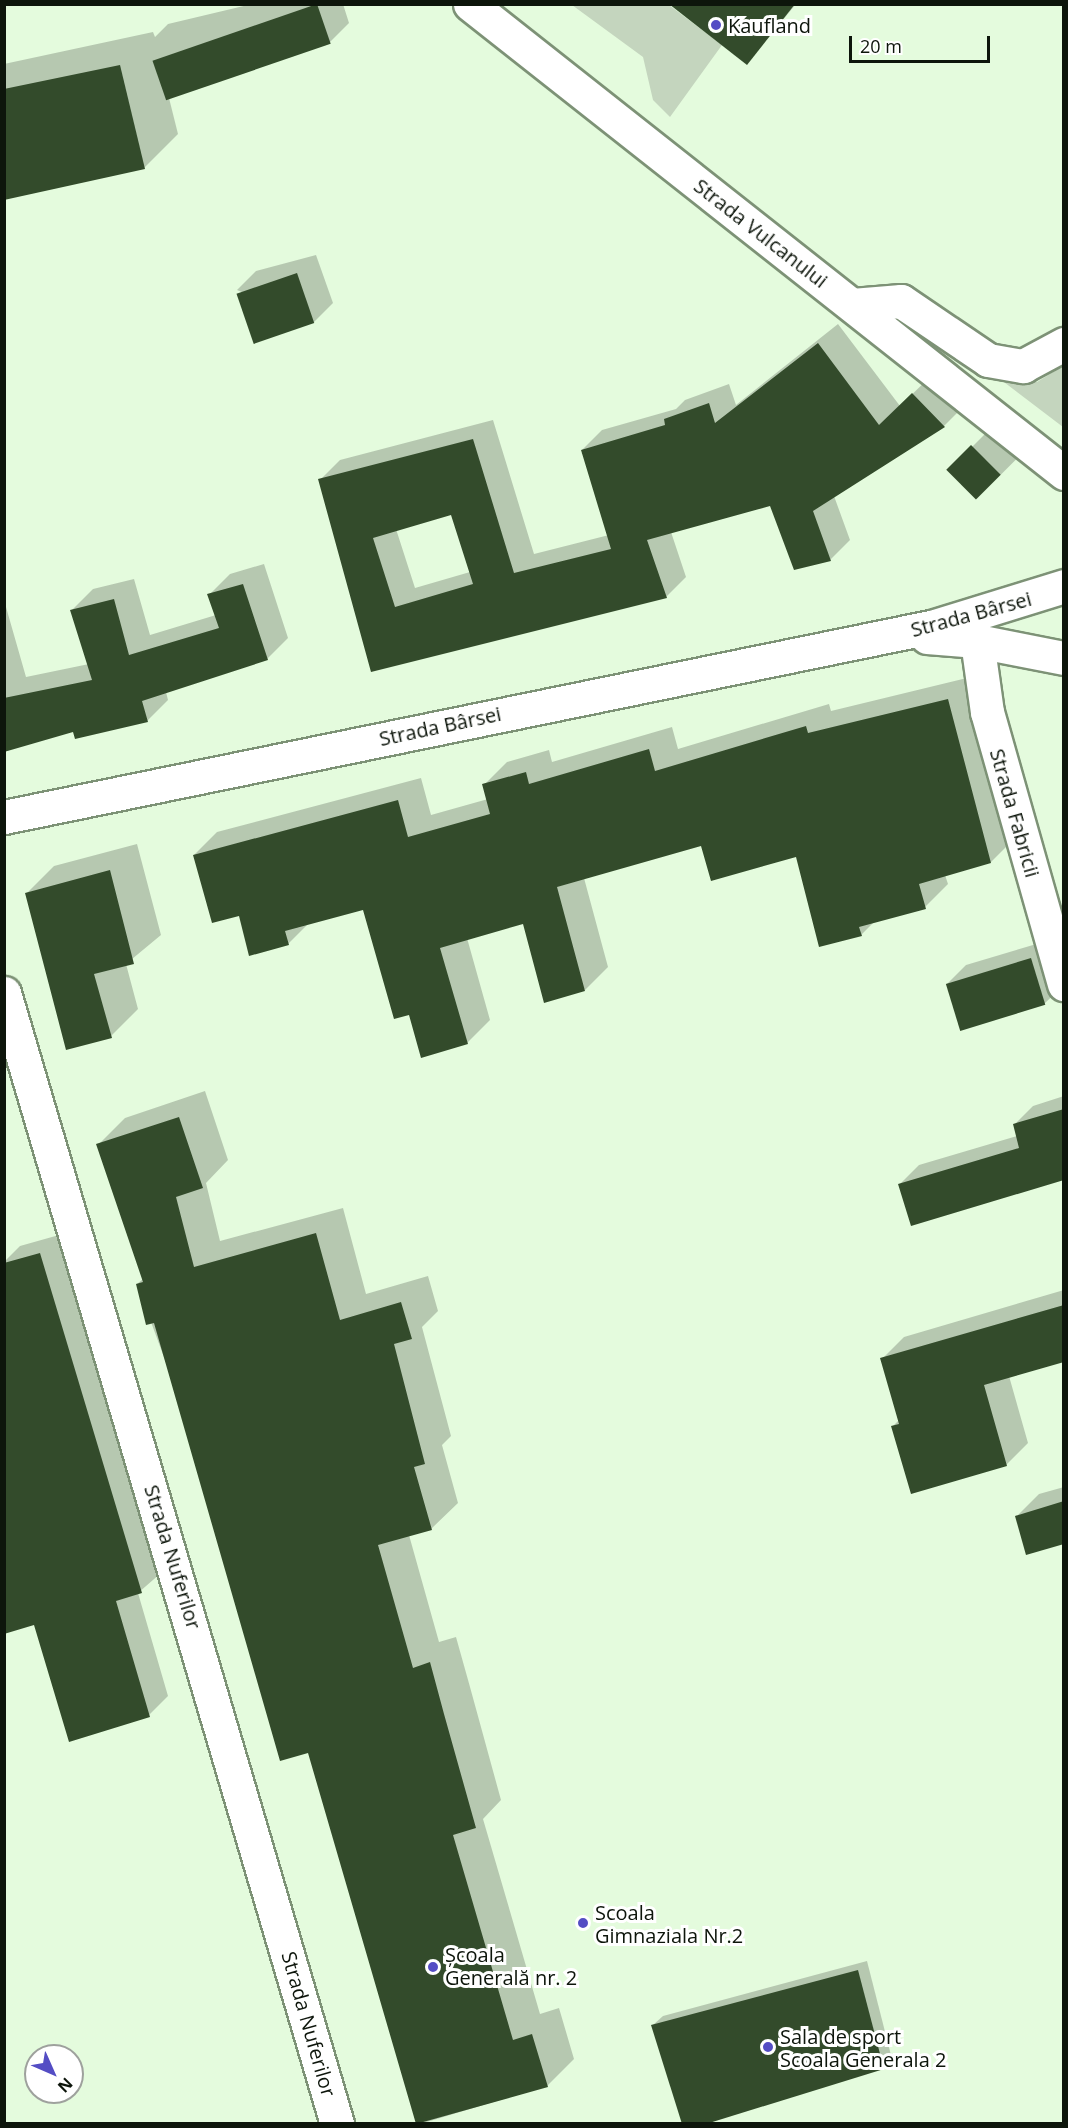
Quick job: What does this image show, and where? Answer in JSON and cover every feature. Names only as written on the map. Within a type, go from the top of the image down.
[{"type":"main road","name":"Strada Vulcanului","points":[[470,4],[852,305],[1059,473]]},
{"type":"main road","points":[[852,305],[901,301],[988,360],[1023,366],[1064,344]]},
{"type":"main road","name":"Strada Bârsei","points":[[4,817],[877,638],[1064,586]]},
{"type":"main road","name":"Strada Bârsei","points":[[877,638],[977,641],[1064,658]]},
{"type":"main road","name":"Strada Fabricii","points":[[977,641],[987,712],[1064,984]]},
{"type":"main road","name":"Strada Nuferilor","points":[[4,993],[337,2124]]},
{"type":"green space","points":[[572,5],[669,5],[722,45],[670,117],[653,100],[643,57]]},
{"type":"green space","points":[[1063,366],[1063,427],[996,376],[1037,382]]},
{"type":"building","points":[[317,4],[331,44],[166,100],[152,61]]},
{"type":"building","points":[[669,4],[795,4],[747,65]]},
{"type":"building","points":[[120,65],[145,169],[4,200],[4,89]]},
{"type":"building","points":[[297,273],[314,323],[254,344],[236,294]]},
{"type":"building","points":[[818,343],[879,425],[912,393],[945,427],[813,511],[831,561],[794,570],[770,506],[647,540],[667,598],[371,672],[318,479],[473,439],[514,573],[611,549],[581,450],[665,425],[664,419],[709,403],[715,423]],"holes":[[[451,515],[473,584],[395,607],[373,538]]]},
{"type":"building","points":[[971,445],[1001,475],[976,499],[946,470]]},
{"type":"building","points":[[243,584],[268,660],[142,701],[148,722],[75,739],[73,732],[4,752],[4,698],[92,680],[70,610],[114,599],[129,655],[219,628],[207,594]]},
{"type":"building","points":[[948,699],[991,863],[919,884],[926,909],[859,927],[862,936],[819,947],[796,857],[711,881],[701,846],[557,887],[585,991],[544,1003],[523,924],[440,948],[468,1044],[421,1058],[409,1015],[394,1019],[363,910],[285,931],[289,945],[249,956],[239,916],[212,923],[193,855],[398,800],[408,837],[490,814],[482,784],[526,772],[529,784],[649,749],[655,771],[806,726],[808,733]]},
{"type":"building","points":[[110,870],[134,964],[94,974],[112,1038],[66,1050],[25,893]]},
{"type":"building","points":[[1031,958],[1045,1005],[960,1031],[946,984]]},
{"type":"building","points":[[1064,1109],[1064,1180],[911,1226],[898,1184],[1019,1148],[1013,1124]]},
{"type":"building","points":[[179,1117],[203,1188],[176,1197],[194,1267],[316,1233],[340,1320],[401,1302],[412,1339],[394,1344],[425,1464],[414,1467],[432,1530],[378,1545],[413,1668],[430,1662],[476,1828],[453,1835],[513,2040],[532,2034],[548,2087],[416,2124],[308,1753],[280,1761],[154,1323],[146,1325],[136,1284],[143,1282],[96,1144]]},
{"type":"building","points":[[40,1253],[142,1593],[116,1601],[150,1717],[69,1742],[34,1625],[4,1634],[4,1263]]},
{"type":"building","points":[[1064,1305],[1064,1362],[984,1385],[1007,1466],[911,1494],[891,1426],[899,1424],[880,1358]]},
{"type":"building","points":[[1064,1501],[1064,1544],[1026,1555],[1015,1516]]},
{"type":"building","name":"Sala de sport Scoala Generala 2","points":[[858,1970],[884,2069],[706,2124],[682,2124],[651,2025]]},
{"type":"place","name":"Kaufland","points":[[716,25]]},
{"type":"place","name":"Scoala Gimnaziala Nr.2","points":[[583,1923]]},
{"type":"place","name":"Școala Generală nr. 2","points":[[433,1967]]},
{"type":"place","name":"Sala de sport Scoala Generala 2","points":[[768,2047]]}]
